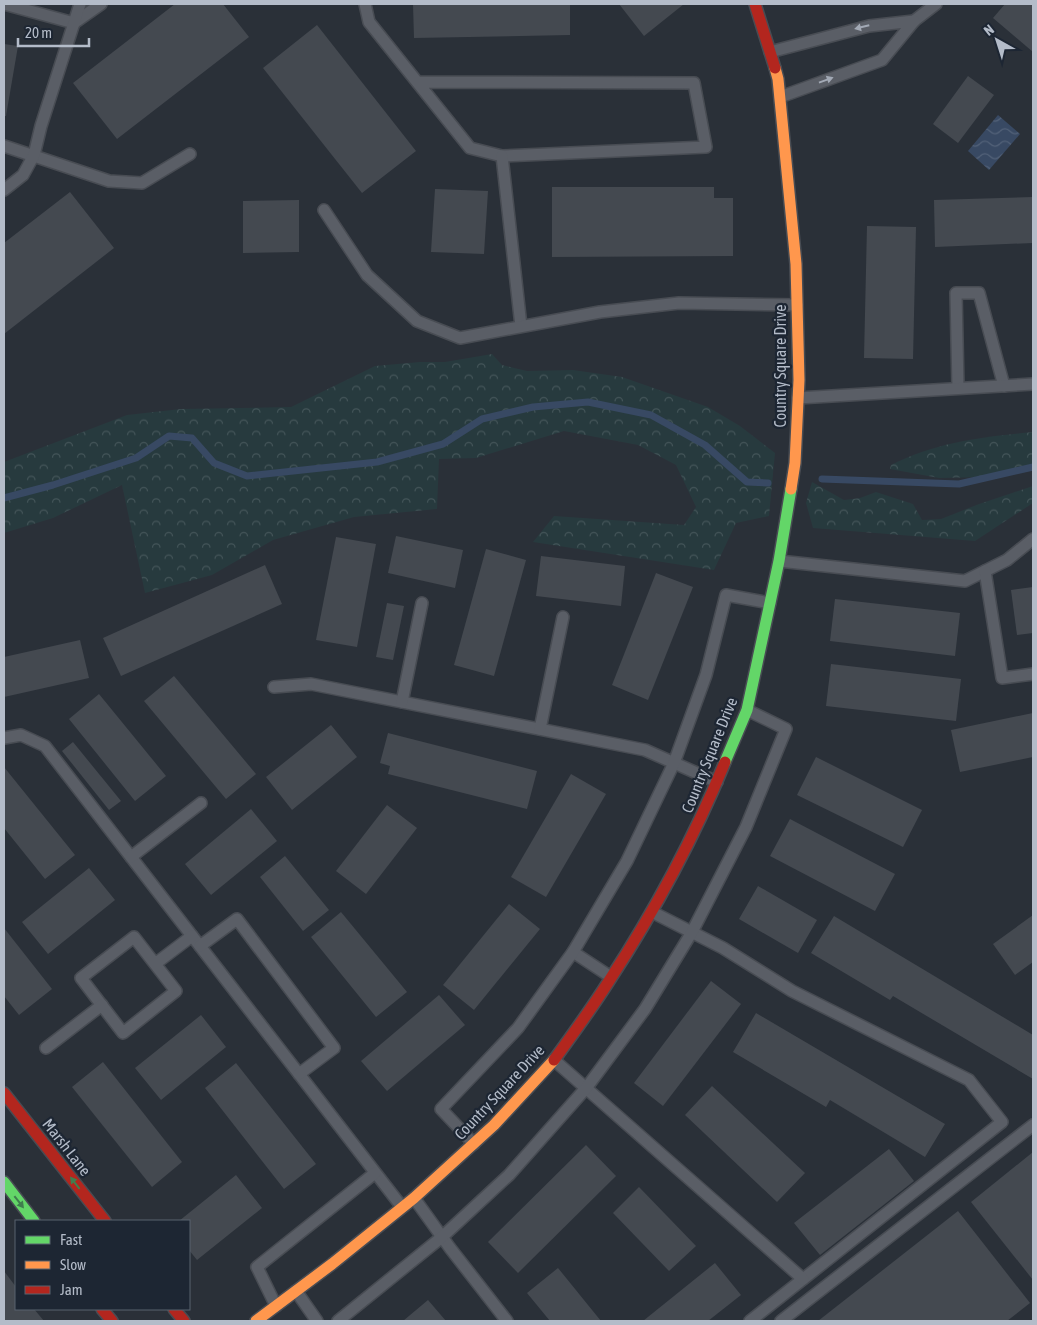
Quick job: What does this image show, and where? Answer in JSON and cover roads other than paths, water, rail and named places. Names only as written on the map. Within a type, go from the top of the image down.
[{"type":"street","name":"Country Square Drive","points":[[256,1321],[414,1198],[494,1125],[554,1060],[611,977],[652,912],[707,806],[747,710],[779,561],[795,463],[798,398],[797,305],[793,227],[778,78],[756,4]]},
{"type":"street","name":"Marsh Lane","points":[[4,1093],[104,1220]]},
{"type":"street","points":[[4,1182],[33,1220]]},
{"type":"street","points":[[103,1310],[112,1321]]},
{"type":"street","points":[[175,1310],[184,1321]]},
{"type":"lane","points":[[10,4],[74,22],[101,4]]},
{"type":"lane","points":[[4,190],[23,175],[34,155],[41,126],[80,4]]},
{"type":"lane","points":[[365,4],[369,22],[417,82],[470,148],[502,156],[706,146],[694,83],[417,82]]},
{"type":"lane","points":[[780,97],[882,60],[914,22],[936,4]]},
{"type":"lane","points":[[770,52],[869,26],[914,22]]},
{"type":"lane","points":[[4,146],[109,181],[142,184],[190,154]]},
{"type":"lane","points":[[502,156],[521,326]]},
{"type":"lane","points":[[324,210],[367,275],[417,321],[460,338],[600,312],[679,303],[797,305]]},
{"type":"lane","points":[[958,388],[956,293],[979,294],[1004,386]]},
{"type":"lane","points":[[798,398],[1033,384]]},
{"type":"lane","points":[[779,561],[965,581],[1007,560],[1033,539]]},
{"type":"lane","points":[[985,571],[1002,678],[1033,674]]},
{"type":"lane","points":[[474,1144],[442,1109],[518,1028],[573,952],[627,861],[674,763],[706,675],[726,595],[770,603]]},
{"type":"lane","points":[[402,702],[422,603]]},
{"type":"lane","points":[[540,729],[563,617]]},
{"type":"lane","points":[[274,687],[312,684],[645,750],[717,782]]},
{"type":"lane","points":[[338,1321],[442,1237],[510,1175],[587,1087],[645,1009],[692,932],[746,827],[786,729],[747,710]]},
{"type":"lane","points":[[4,738],[21,735],[45,746],[402,1207]]},
{"type":"lane","points":[[131,857],[201,803]]},
{"type":"lane","points":[[652,912],[724,948],[792,991],[969,1080],[1002,1122],[750,1321]]},
{"type":"lane","points":[[200,946],[237,919],[334,1048],[299,1074]]},
{"type":"lane","points":[[155,964],[192,936]]},
{"type":"lane","points":[[134,937],[155,964],[176,992],[123,1033],[81,978],[134,937]]},
{"type":"lane","points":[[573,952],[611,977]]},
{"type":"lane","points":[[46,1048],[102,1005]]},
{"type":"lane","points":[[554,1060],[587,1087],[803,1279]]},
{"type":"lane","points":[[781,1321],[1033,1125]]},
{"type":"lane","points":[[276,1306],[256,1268],[375,1173]]},
{"type":"lane","points":[[414,1198],[507,1321]]},
{"type":"lane","points":[[296,1291],[317,1321]]},
{"type":"water","points":[[998,115],[1020,134],[989,170],[968,151]]},
{"type":"waterway","points":[[4,498],[53,485],[136,458],[169,436],[192,438],[214,463],[247,476],[377,462],[443,444],[482,419],[533,407],[588,402],[651,415],[705,445],[747,482],[768,483]]},
{"type":"waterway","points":[[822,479],[959,484],[1033,467]]}]
